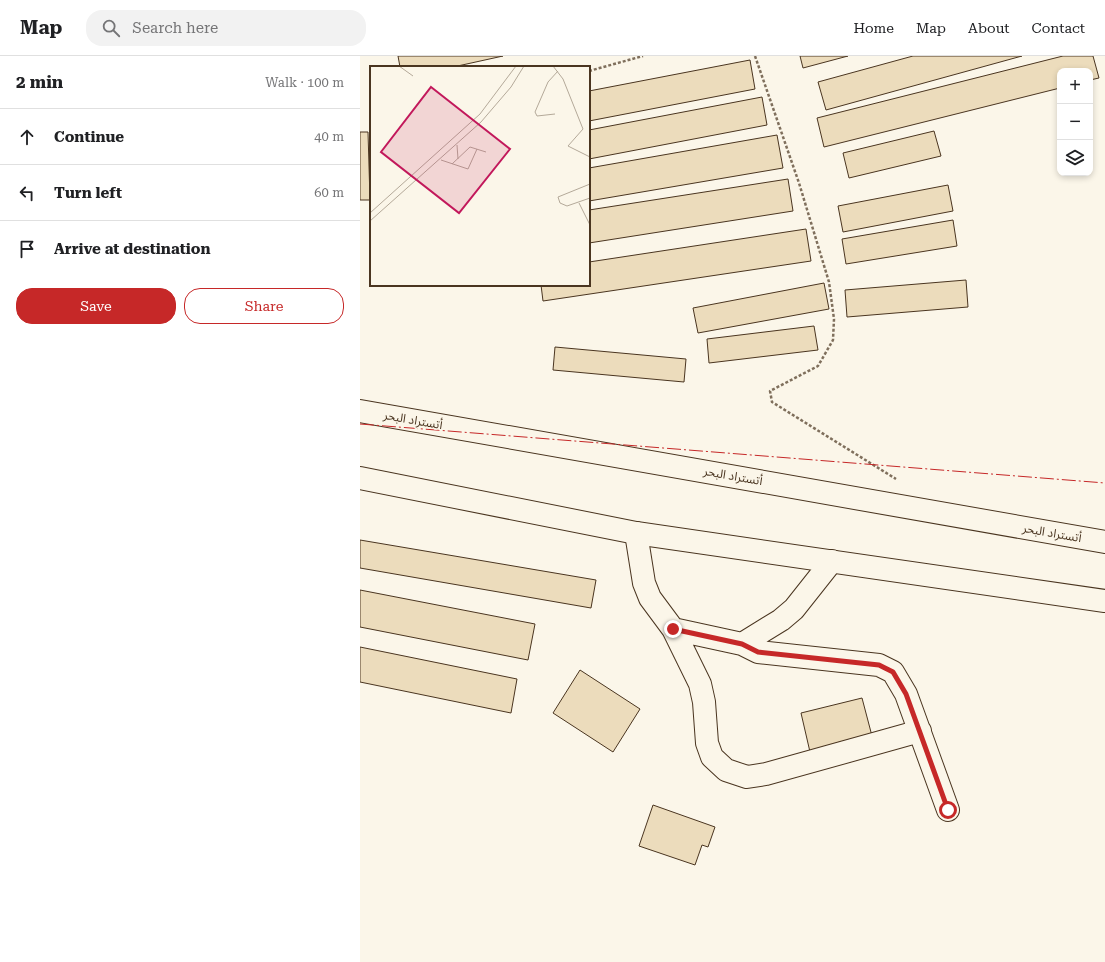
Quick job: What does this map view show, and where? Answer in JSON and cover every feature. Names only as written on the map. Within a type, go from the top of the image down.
[{"type":"main road","name":"أتستراد البحر","points":[[360,411],[1105,542]]},
{"type":"main road","points":[[360,478],[636,533],[1105,601]]},
{"type":"main road","points":[[636,533],[644,583],[650,598],[673,629],[700,684],[704,702],[706,743],[712,757],[726,770],[747,777],[760,775],[920,731]]},
{"type":"main road","points":[[742,644],[781,620],[794,608],[832,562]]},
{"type":"main road","points":[[673,629],[742,644],[758,652],[879,665],[893,672],[900,682],[920,731],[948,810]]},
{"type":"path","points":[[590,71],[643,56]]},
{"type":"path","points":[[755,56],[799,183],[829,282],[834,319],[833,340],[818,366],[770,391],[772,402],[896,479]]},
{"type":"building","points":[[398,56],[503,56],[458,66],[400,66]]},
{"type":"building","points":[[800,56],[848,56],[803,68]]},
{"type":"building","points":[[913,56],[1022,56],[826,110],[818,82]]},
{"type":"building","points":[[1063,56],[1093,56],[1099,78],[1093,79],[1093,68],[1057,68],[1057,89],[824,147],[817,118]]},
{"type":"building","points":[[750,60],[755,89],[590,121],[590,91]]},
{"type":"building","points":[[762,97],[767,125],[590,159],[590,130]]},
{"type":"building","points":[[934,131],[941,156],[849,178],[843,153]]},
{"type":"building","points":[[360,132],[368,132],[370,200],[360,200]]},
{"type":"building","points":[[777,135],[783,168],[590,201],[590,168]]},
{"type":"building","points":[[788,179],[793,211],[590,243],[590,210]]},
{"type":"building","points":[[948,185],[953,211],[843,232],[838,206]]},
{"type":"building","points":[[953,220],[957,246],[846,264],[842,239]]},
{"type":"building","points":[[806,229],[811,261],[543,301],[541,286],[590,286],[590,262]]},
{"type":"building","points":[[966,280],[968,307],[847,317],[845,290]]},
{"type":"building","points":[[824,283],[829,309],[698,333],[693,308]]},
{"type":"building","points":[[814,326],[818,350],[709,363],[707,339]]},
{"type":"building","points":[[555,347],[686,359],[684,382],[553,370]]},
{"type":"building","points":[[360,540],[596,580],[591,608],[360,568]]},
{"type":"building","points":[[360,590],[535,624],[528,660],[360,627]]},
{"type":"building","points":[[360,647],[517,679],[511,713],[360,682]]},
{"type":"building","points":[[580,670],[640,709],[613,752],[553,713]]},
{"type":"building","points":[[862,698],[872,736],[810,752],[801,713]]},
{"type":"building","points":[[653,805],[715,827],[708,847],[702,845],[695,865],[639,846]]},
{"type":"power","points":[[360,424],[1105,483]]},
{"type":"route","points":[[673,629],[742,644],[758,652],[879,665],[893,672],[906,694],[948,810]]}]
